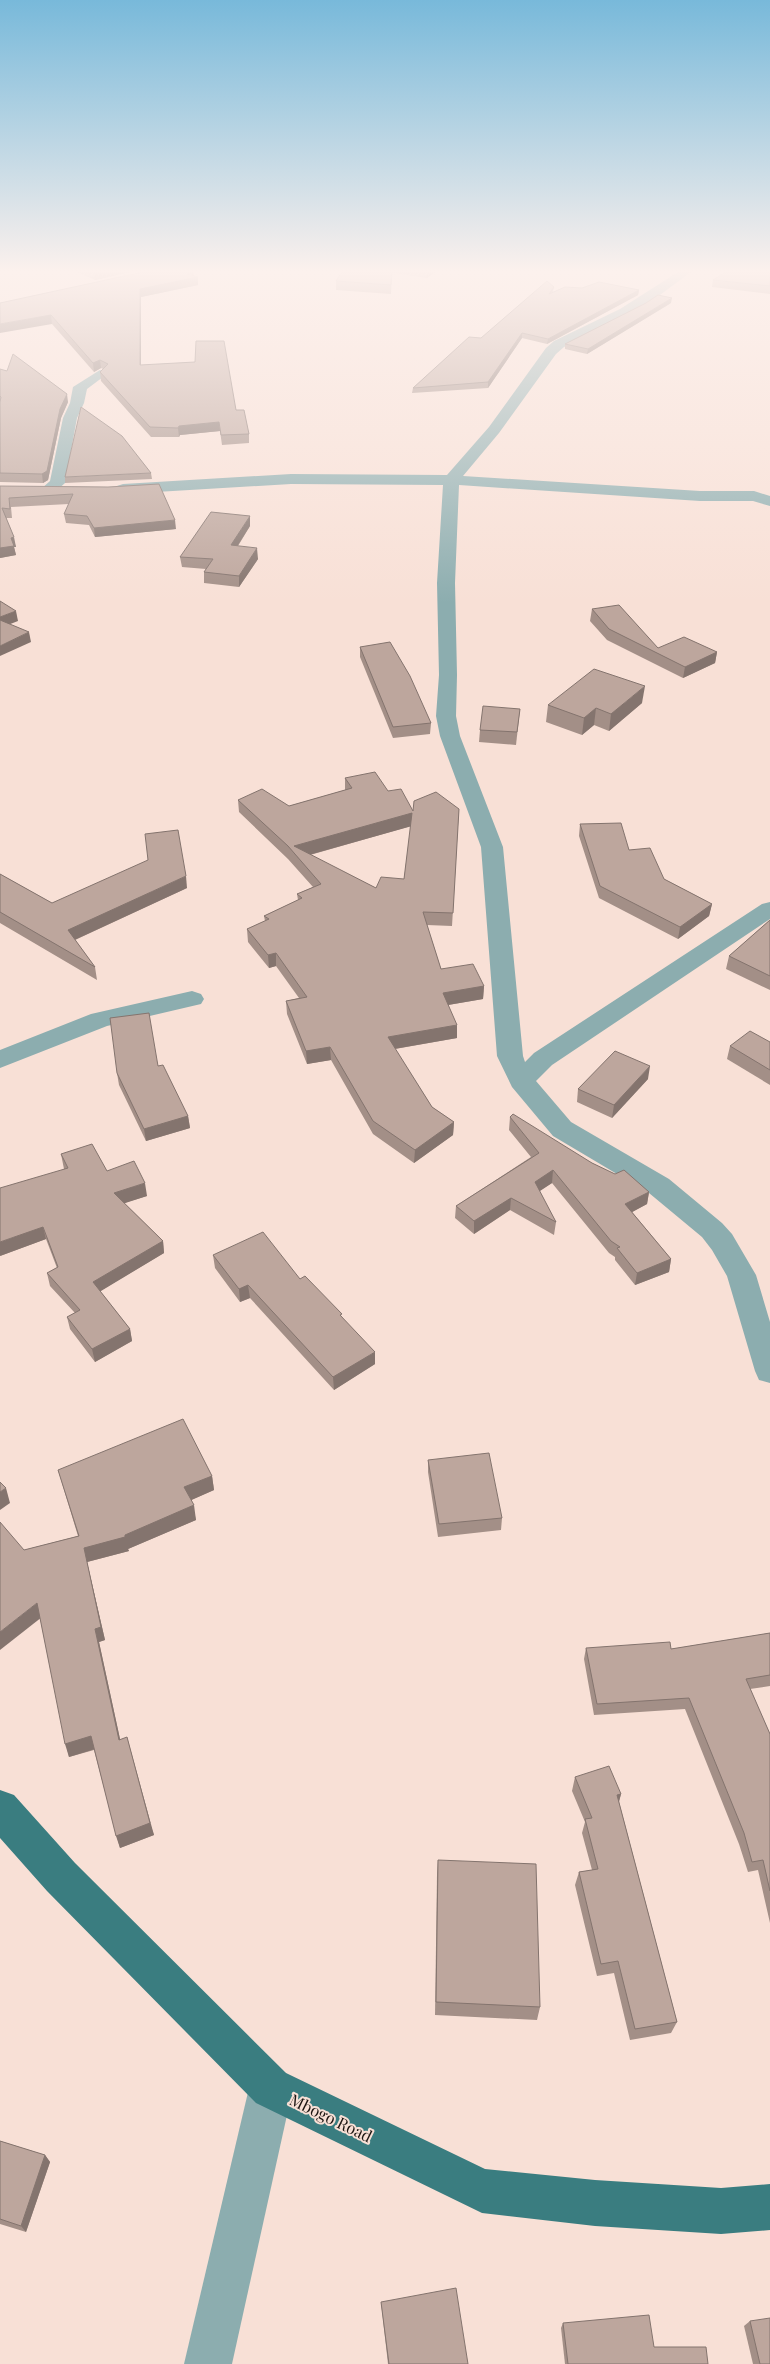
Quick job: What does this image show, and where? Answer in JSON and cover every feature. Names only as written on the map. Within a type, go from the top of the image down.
[{"type":"main road","name":"Mbogo Road","points":[[0,1809],[61,1877],[270,2088],[482,2191],[595,2203],[721,2211],[770,2206]]},
{"type":"street","points":[[48,490],[57,484],[70,418],[77,403],[80,388],[88,382]]},
{"type":"street","points":[[529,382],[494,430],[451,480],[446,583],[448,675],[446,716],[450,736],[492,848],[510,1056],[521,1081],[562,1129],[581,1142],[659,1186],[712,1230],[722,1242],[741,1275],[770,1371]]},
{"type":"street","points":[[112,490],[172,485],[291,480],[451,480],[700,496],[754,496],[770,501]]},
{"type":"street","points":[[29,490],[69,491]]},
{"type":"street","points":[[521,1081],[543,1059],[770,909]]},
{"type":"street","points":[[0,1060],[100,1020],[192,999]]},
{"type":"street","points":[[208,2364],[270,2088]]},
{"type":"building","points":[[0,382],[51,382],[67,394],[60,409],[47,471],[42,474],[0,473]]},
{"type":"building","points":[[109,382],[231,382],[236,410],[244,410],[249,434],[221,435],[219,422],[179,426],[178,428],[150,427]]},
{"type":"building","points":[[419,382],[484,382],[413,388]]},
{"type":"building","points":[[81,407],[122,436],[151,473],[65,477]]},
{"type":"building","points":[[159,484],[175,520],[94,528],[87,516],[64,514],[73,494],[9,498],[10,509],[2,508],[14,537],[11,538],[14,546],[0,548],[0,486],[108,487]]},
{"type":"building","points":[[211,512],[250,516],[231,545],[257,548],[239,576],[204,572],[213,559],[180,557]]},
{"type":"building","points":[[0,601],[16,611],[0,617]]},
{"type":"building","points":[[619,605],[658,648],[684,637],[717,652],[685,667],[609,629],[592,609]]},
{"type":"building","points":[[0,620],[29,632],[0,646]]},
{"type":"building","points":[[390,642],[410,676],[431,723],[393,727],[360,647]]},
{"type":"building","points":[[594,669],[645,686],[611,714],[596,708],[584,718],[548,705]]},
{"type":"building","points":[[483,706],[520,709],[517,732],[480,730]]},
{"type":"building","points":[[375,772],[388,791],[401,789],[413,811],[414,801],[436,792],[459,809],[453,913],[423,912],[441,969],[473,964],[484,986],[443,993],[457,1025],[388,1037],[432,1107],[454,1122],[415,1150],[373,1121],[330,1047],[306,1051],[286,1001],[307,997],[276,953],[268,955],[247,929],[269,919],[264,916],[302,898],[297,894],[321,884],[288,846],[238,800],[262,789],[289,806],[352,788],[345,778]],"holes":[[[412,813],[404,879],[381,877],[376,888],[294,846]]]},
{"type":"building","points":[[621,823],[629,850],[650,848],[664,879],[712,904],[680,927],[600,886],[580,824]]},
{"type":"building","points":[[178,830],[186,876],[68,930],[95,967],[0,912],[0,874],[52,903],[148,860],[145,834]]},
{"type":"building","points":[[770,920],[770,976],[729,956]]},
{"type":"building","points":[[149,1013],[158,1066],[163,1065],[188,1116],[144,1129],[117,1073],[110,1018]]},
{"type":"building","points":[[750,1031],[770,1042],[770,1070],[730,1046]]},
{"type":"building","points":[[615,1051],[650,1066],[614,1105],[578,1089]]},
{"type":"building","points":[[513,1114],[592,1163],[615,1174],[624,1170],[649,1192],[625,1204],[671,1259],[637,1273],[617,1248],[620,1247],[611,1241],[553,1170],[535,1182],[556,1222],[511,1198],[474,1221],[456,1206],[539,1153],[510,1117]]},
{"type":"building","points":[[92,1144],[107,1171],[134,1161],[145,1183],[114,1193],[163,1241],[93,1282],[130,1329],[92,1349],[67,1317],[80,1310],[47,1273],[58,1267],[43,1227],[0,1242],[0,1188],[68,1168],[61,1154]]},
{"type":"building","points":[[263,1232],[300,1279],[305,1276],[375,1352],[333,1377],[248,1285],[239,1289],[213,1255]]},
{"type":"building","points":[[183,1419],[212,1476],[184,1487],[194,1505],[125,1535],[125,1537],[84,1548],[101,1627],[95,1629],[119,1740],[127,1737],[150,1823],[116,1836],[91,1736],[65,1744],[37,1603],[0,1632],[0,1522],[24,1550],[79,1536],[58,1470]]},
{"type":"building","points":[[489,1453],[502,1518],[439,1524],[428,1460]]},
{"type":"building","points":[[0,1482],[6,1488],[0,1492]]},
{"type":"building","points":[[770,1633],[770,1675],[746,1679],[770,1734],[770,1891],[763,1860],[752,1862],[744,1833],[689,1698],[597,1704],[586,1648],[670,1642],[671,1649]]},
{"type":"building","points":[[609,1766],[621,1794],[617,1795],[677,2022],[635,2029],[618,1961],[601,1964],[579,1872],[598,1869],[585,1819],[592,1818],[575,1777]]},
{"type":"building","points":[[438,1860],[536,1864],[540,2007],[436,2002]]},
{"type":"building","points":[[0,2141],[45,2155],[21,2226],[0,2219]]},
{"type":"building","points":[[456,2288],[468,2364],[389,2364],[381,2302]]},
{"type":"building","points":[[649,2315],[654,2347],[706,2347],[708,2364],[568,2364],[563,2323]]},
{"type":"building","points":[[770,2318],[770,2364],[760,2364],[750,2321]]}]
